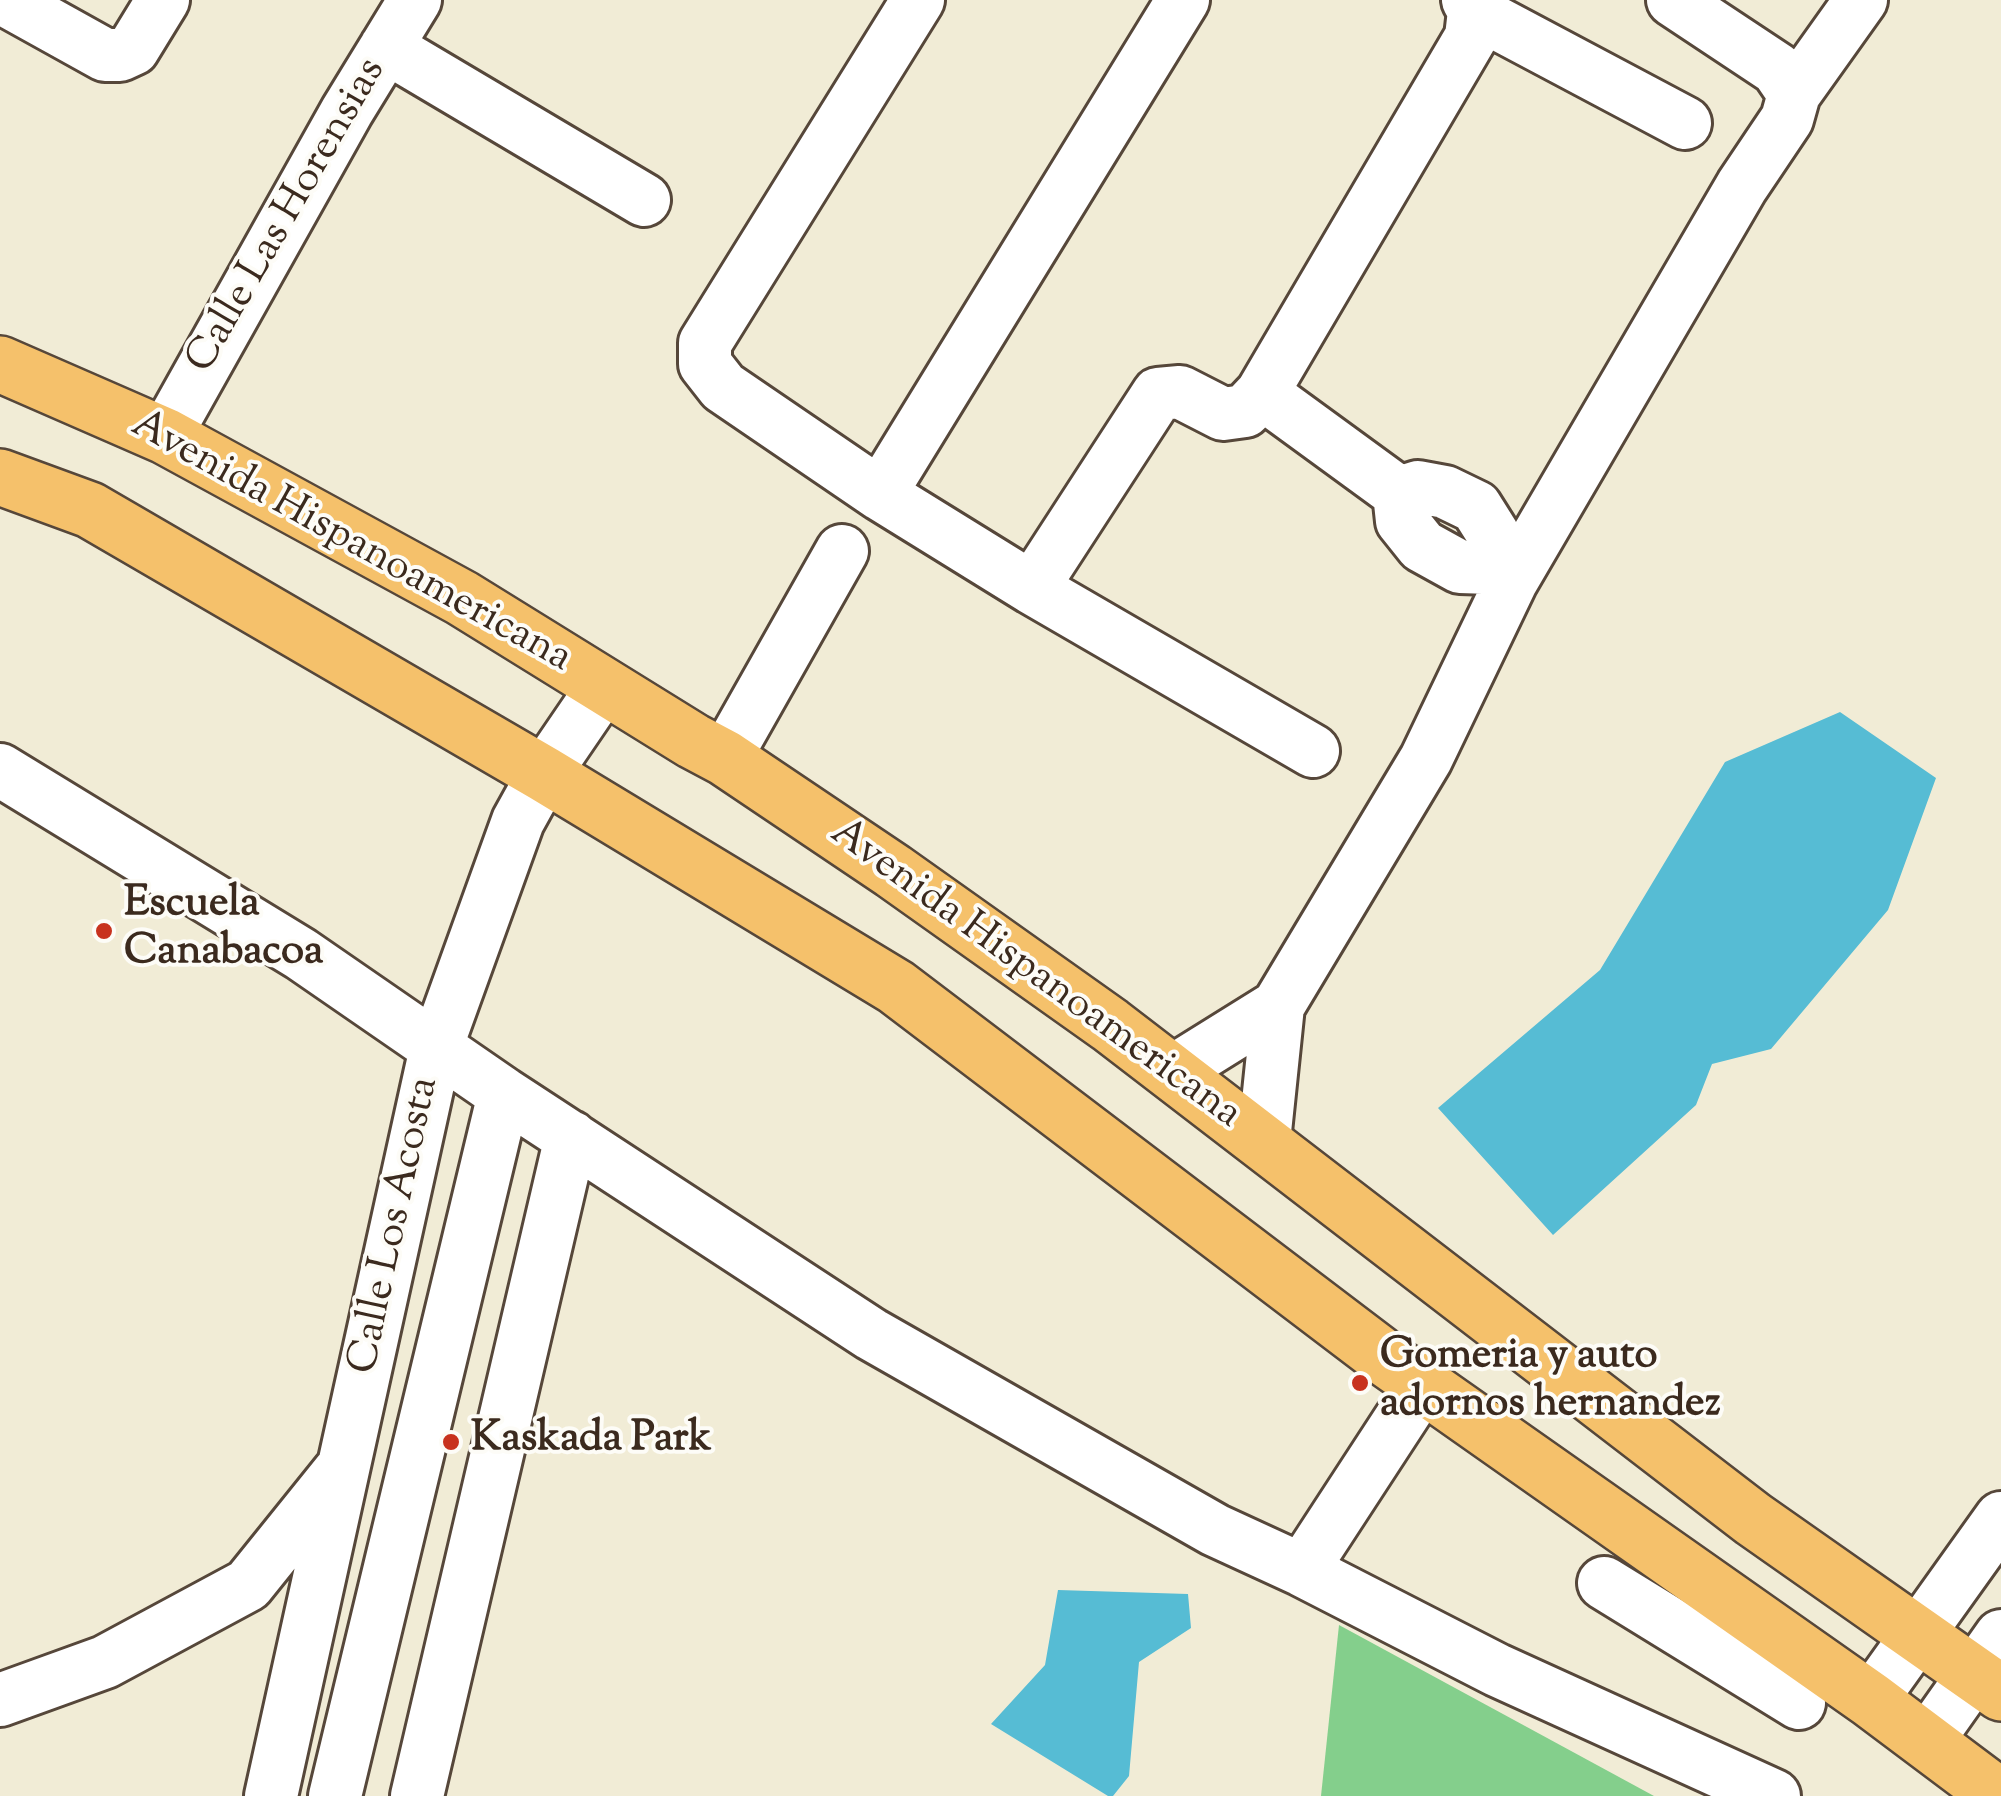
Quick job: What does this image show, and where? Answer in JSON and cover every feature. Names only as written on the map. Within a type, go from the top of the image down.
[{"type":"main road","name":"Avenida Hispanoamericana","points":[[0,364],[165,436],[462,598],[726,758],[1110,1025],[1753,1519],[1918,1634],[1992,1668]]},
{"type":"main road","points":[[0,477],[90,510],[544,774],[896,988],[1422,1386],[1690,1606],[1870,1700],[1999,1796]]},
{"type":"street","points":[[6,0],[104,56],[120,56],[134,49],[163,0]]},
{"type":"street","name":"Calle Las Horensias","points":[[165,436],[346,110],[415,0]]},
{"type":"street","points":[[918,0],[705,342],[706,364],[722,388],[880,494],[1032,588],[1313,751]]},
{"type":"street","points":[[880,494],[1183,0]]},
{"type":"street","points":[[1674,0],[1776,69],[1794,94]]},
{"type":"street","points":[[1264,1141],[1278,1006],[1426,759],[1501,575],[1787,119],[1794,94],[1861,0]]},
{"type":"street","points":[[1032,588],[1158,394],[1180,392],[1223,414],[1245,410],[1262,393],[1471,36],[1470,6]]},
{"type":"street","points":[[1470,6],[1685,123]]},
{"type":"street","points":[[386,47],[644,200]]},
{"type":"street","points":[[1262,393],[1400,494],[1402,521],[1422,546],[1460,567],[1501,575]]},
{"type":"street","points":[[726,758],[842,551]]},
{"type":"street","name":"Calle Los Acosta","points":[[271,1796],[436,1048],[518,821],[544,774],[604,686]]},
{"type":"street","points":[[0,770],[301,954],[504,1094],[871,1334],[1215,1530],[1496,1670],[1774,1796]]},
{"type":"street","points":[[1172,1072],[1278,1006]]},
{"type":"street","points":[[335,1796],[504,1094]]},
{"type":"street","points":[[417,1796],[571,1137]]},
{"type":"street","points":[[1302,1570],[1422,1386]]},
{"type":"street","points":[[0,1700],[105,1662],[248,1585],[346,1463]]},
{"type":"street","points":[[1870,1700],[2001,1518]]},
{"type":"street","points":[[1604,1584],[1690,1606],[1798,1703]]},
{"type":"street","points":[[1927,1740],[1992,1668]]},
{"type":"green space","points":[[1339,1625],[1654,1796],[1321,1796]]},
{"type":"water","points":[[1840,712],[1936,778],[1888,910],[1771,1049],[1712,1064],[1696,1105],[1553,1235],[1438,1108],[1600,970],[1725,762]]},
{"type":"water","points":[[1058,1590],[1188,1594],[1191,1628],[1139,1662],[1129,1776],[1113,1796],[991,1724],[1045,1665]]},
{"type":"place","name":"Escuela Canabacoa","points":[[104,931]]},
{"type":"place","name":"Gomeria y auto adornos hernandez","points":[[1360,1383]]},
{"type":"place","name":"Kaskada Park","points":[[451,1442]]}]
